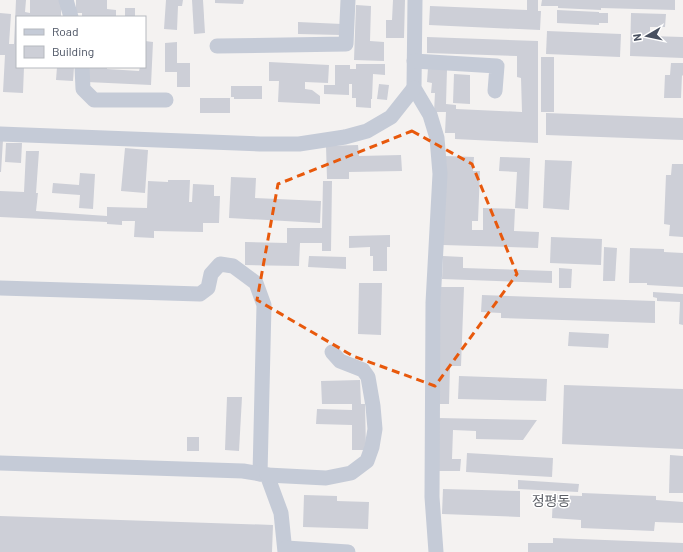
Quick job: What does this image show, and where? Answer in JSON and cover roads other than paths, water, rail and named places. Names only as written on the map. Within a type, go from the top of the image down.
[{"type":"street","points":[[66,0],[71,16]]},
{"type":"street","points":[[217,46],[346,44],[348,0]]},
{"type":"street","points":[[415,0],[414,88],[430,115],[437,138],[440,174],[433,303],[432,497],[436,552]]},
{"type":"street","points":[[414,61],[497,66],[495,91]]},
{"type":"street","points":[[82,68],[83,89],[94,100],[166,100]]},
{"type":"street","points":[[0,134],[260,144],[299,144],[345,138],[367,131],[391,117],[414,88]]},
{"type":"street","points":[[0,288],[200,294],[208,288],[211,274],[220,264],[233,266],[256,283],[264,305],[263,475],[281,513],[286,550],[348,552]]},
{"type":"street","points":[[0,463],[243,471],[263,475],[326,478],[351,473],[367,461],[372,447],[375,429],[373,406],[368,377],[362,370],[340,361],[332,352]]},
{"type":"district","name":"정평동","points":[[551,501]]}]
